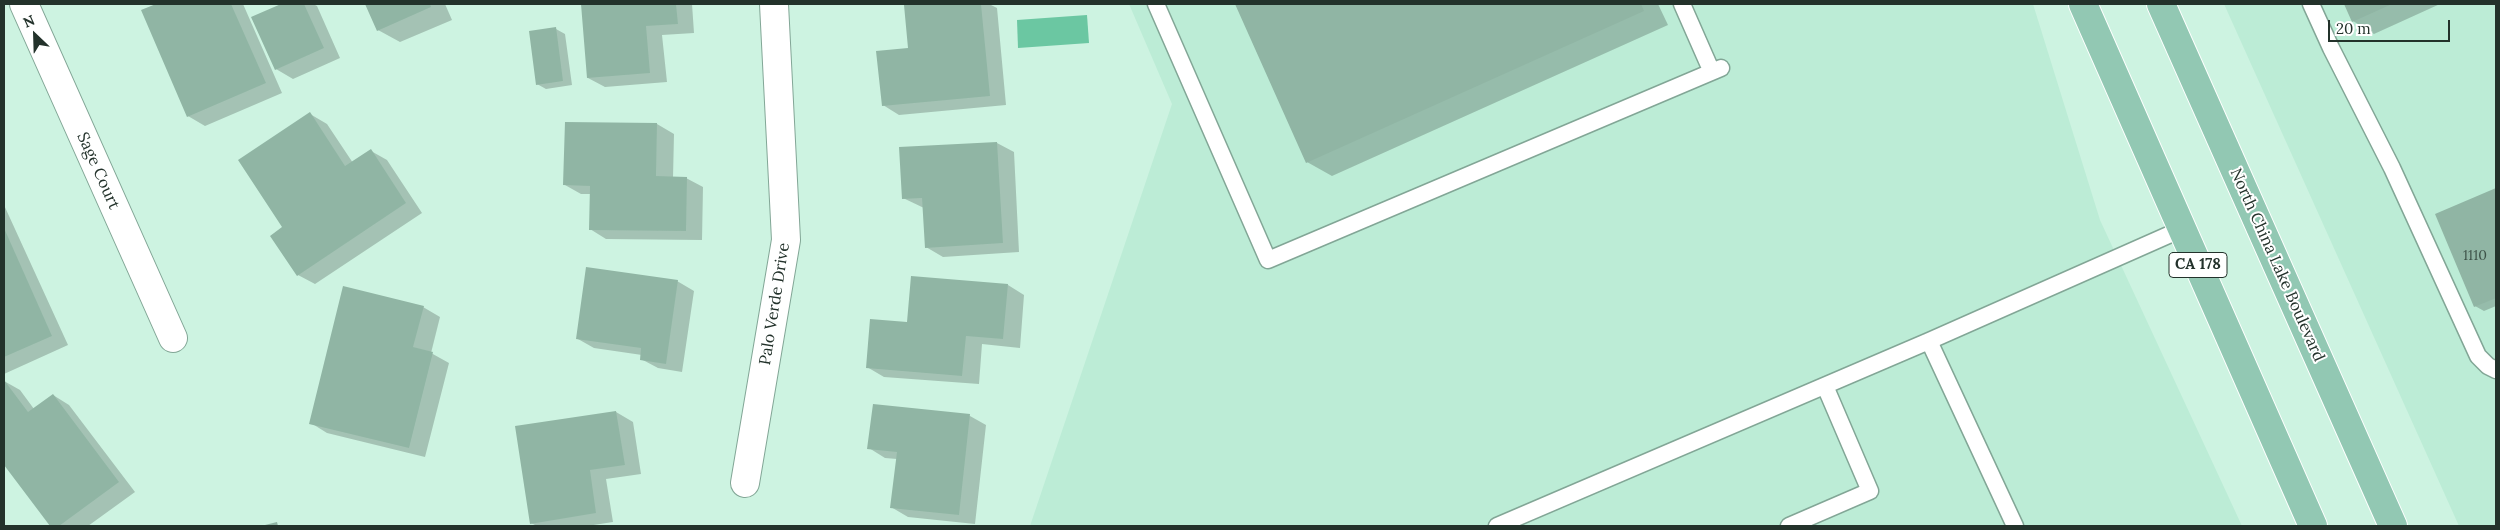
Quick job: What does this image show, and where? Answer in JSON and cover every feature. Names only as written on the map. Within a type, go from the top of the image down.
[{"type":"main road","name":"CA 178","points":[[2083,4],[2313,526]]},
{"type":"main road","name":"North China Lake Boulevard","points":[[2161,4],[2393,526]]},
{"type":"street","name":"Sage Court","points":[[24,4],[173,338]]},
{"type":"street","name":"Palo Verde Drive","points":[[745,483],[786,240],[774,4]]},
{"type":"lane","points":[[1156,4],[1268,260],[1716,69],[1682,4]]},
{"type":"lane","points":[[2311,4],[2331,48],[2392,168],[2478,356],[2488,366],[2496,370]]},
{"type":"lane","points":[[1497,526],[1929,341],[2182,229]]},
{"type":"lane","points":[[1929,341],[2015,526]]},
{"type":"lane","points":[[1789,526],[1870,491],[1825,386]]},
{"type":"shaded area","points":[[1129,4],[2033,4],[2100,220],[2242,526],[1030,526],[1172,104]]},
{"type":"shaded area","points":[[2224,4],[2496,4],[2496,526],[2459,526]]},
{"type":"shaded area","points":[[1087,15],[1089,43],[1018,48],[1017,20]]},
{"type":"building","points":[[156,4],[231,4],[266,83],[187,117],[141,10]]},
{"type":"building","points":[[281,4],[304,4],[324,48],[275,70],[251,17]]},
{"type":"building","points":[[365,4],[430,4],[431,7],[377,31]]},
{"type":"building","points":[[581,4],[676,4],[678,24],[646,26],[650,73],[587,78]]},
{"type":"building","points":[[981,4],[990,96],[882,106],[876,51],[908,48],[904,5]]},
{"type":"building","points":[[1235,4],[1641,4],[1644,11],[1306,163]]},
{"type":"building","points":[[2344,4],[2392,4],[2352,22]]},
{"type":"building","points":[[556,27],[563,81],[536,85],[529,31]]},
{"type":"building","points":[[310,112],[345,166],[371,149],[406,203],[297,276],[270,236],[282,227],[238,160]]},
{"type":"building","points":[[565,122],[657,123],[656,176],[687,177],[686,231],[589,230],[590,186],[563,185]]},
{"type":"building","points":[[997,142],[1003,243],[925,248],[922,198],[902,199],[899,147]]},
{"type":"building","points":[[2496,188],[2496,298],[2474,307],[2435,214]]},
{"type":"building","points":[[4,228],[52,336],[4,357]]},
{"type":"building","points":[[586,267],[678,280],[666,364],[640,360],[641,348],[576,339]]},
{"type":"building","points":[[911,276],[1008,284],[1003,339],[966,336],[962,376],[866,368],[870,319],[907,322]]},
{"type":"building","points":[[343,286],[424,306],[413,347],[433,352],[409,448],[309,424]]},
{"type":"building","points":[[4,380],[28,412],[53,394],[119,482],[59,526],[50,526],[4,465]]},
{"type":"building","points":[[873,404],[970,414],[959,515],[890,508],[897,452],[867,449]]},
{"type":"building","points":[[616,411],[625,465],[590,470],[596,513],[530,524],[515,426]]},
{"type":"building","points":[[277,522],[278,526],[261,526]]}]
